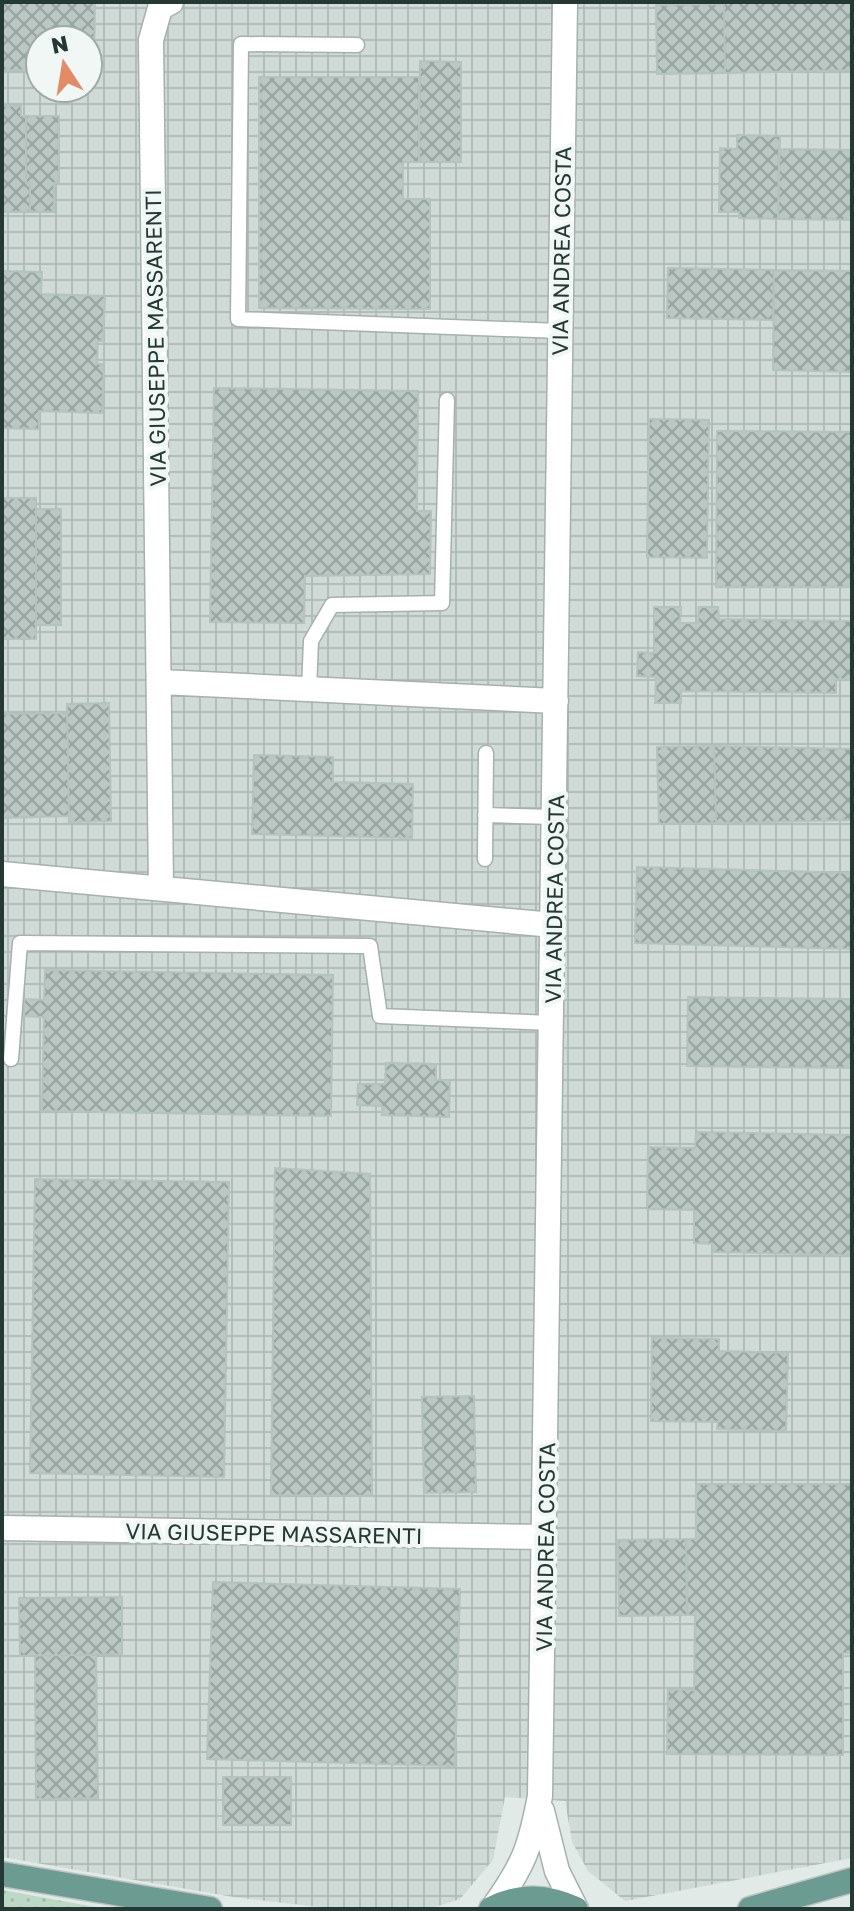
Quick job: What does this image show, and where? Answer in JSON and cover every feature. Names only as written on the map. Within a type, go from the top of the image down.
[{"type":"main road","points":[[2,1874],[210,1909]]},
{"type":"main road","points":[[750,1909],[852,1880]]},
{"type":"main road","points":[[492,1908],[509,1901],[543,1898],[576,1909]]},
{"type":"street","name":"VIA GIUSEPPE MASSARENTI","points":[[161,888],[151,40],[160,8],[171,2]]},
{"type":"street","name":"VIA ANDREA COSTA","points":[[565,2],[540,1796],[557,1871],[576,1909]]},
{"type":"street","points":[[160,682],[556,701]]},
{"type":"street","points":[[2,874],[553,925]]},
{"type":"street","name":"VIA GIUSEPPE MASSARENTI","points":[[2,1528],[545,1537]]},
{"type":"street","name":"VIA ANDREA COSTA","points":[[492,1908],[517,1875],[526,1855],[540,1796]]},
{"type":"lane","points":[[357,45],[241,44],[238,319],[560,331]]},
{"type":"lane","points":[[309,689],[311,641],[332,605],[442,603],[447,400]]},
{"type":"lane","points":[[485,859],[486,753]]},
{"type":"lane","points":[[485,815],[555,817]]},
{"type":"lane","points":[[11,1059],[20,943],[370,946],[380,1016],[552,1023]]},
{"type":"shaded area","points":[[2,2],[852,2],[852,1858],[625,1901],[588,1871],[572,1842],[565,1801],[505,1797],[493,1860],[460,1899],[429,1909],[335,1909],[233,1897],[2,1857]]},
{"type":"green space","points":[[2,1890],[106,1909],[2,1909]]},
{"type":"building","points":[[2,2],[95,2],[95,24],[24,24],[24,70],[2,70]]},
{"type":"building","points":[[724,2],[852,2],[852,70],[725,73]]},
{"type":"building","points":[[724,4],[725,73],[657,74],[656,5]]},
{"type":"building","points":[[420,61],[461,62],[461,162],[419,162]]},
{"type":"building","points":[[259,77],[419,77],[419,162],[403,162],[403,199],[430,199],[430,309],[259,308]]},
{"type":"building","points":[[2,106],[21,106],[21,116],[26,116],[26,183],[30,183],[30,212],[2,212]]},
{"type":"building","points":[[26,116],[59,116],[59,182],[54,183],[54,212],[30,212],[30,183],[26,183]]},
{"type":"building","points":[[737,135],[780,136],[778,219],[739,218],[739,212],[719,212],[720,148],[737,149]]},
{"type":"building","points":[[779,149],[852,150],[852,220],[778,219]]},
{"type":"building","points":[[668,268],[774,270],[773,320],[667,318]]},
{"type":"building","points":[[774,270],[852,271],[852,372],[773,370]]},
{"type":"building","points":[[2,271],[42,272],[41,294],[105,296],[103,341],[98,341],[97,364],[104,364],[102,413],[39,411],[39,429],[2,428]]},
{"type":"building","points":[[214,388],[418,391],[417,511],[431,511],[430,574],[305,576],[304,623],[210,622]]},
{"type":"building","points":[[649,419],[709,420],[707,558],[647,557]]},
{"type":"building","points":[[717,431],[852,432],[852,587],[716,587]]},
{"type":"building","points":[[2,498],[36,498],[36,639],[2,639]]},
{"type":"building","points":[[36,509],[61,509],[61,625],[36,625]]},
{"type":"building","points":[[654,607],[681,607],[680,623],[698,623],[699,607],[718,607],[719,619],[852,621],[852,679],[836,679],[836,693],[681,691],[681,703],[655,703],[656,677],[637,676],[638,652],[654,653]]},
{"type":"building","points":[[109,703],[111,821],[69,822],[67,704]]},
{"type":"building","points":[[67,713],[69,816],[2,818],[2,714]]},
{"type":"building","points":[[714,746],[716,823],[659,824],[657,747]]},
{"type":"building","points":[[714,746],[852,749],[852,820],[716,823]]},
{"type":"building","points":[[254,755],[333,757],[333,782],[413,784],[412,838],[252,834]]},
{"type":"building","points":[[637,867],[852,873],[852,949],[635,943]]},
{"type":"building","points":[[45,970],[333,975],[331,1116],[42,1111],[44,1017],[24,1016],[24,999],[44,1000]]},
{"type":"building","points":[[688,997],[852,999],[852,1068],[687,1066]]},
{"type":"building","points":[[386,1063],[436,1064],[436,1080],[450,1080],[449,1117],[382,1115],[382,1106],[357,1105],[358,1084],[385,1084]]},
{"type":"building","points":[[696,1132],[852,1135],[852,1255],[713,1252],[713,1244],[694,1243],[694,1210],[647,1209],[648,1147],[695,1148]]},
{"type":"building","points":[[275,1168],[370,1174],[372,1496],[271,1495]]},
{"type":"building","points":[[35,1179],[229,1182],[224,1477],[30,1473]]},
{"type":"building","points":[[652,1338],[719,1339],[719,1351],[788,1353],[786,1431],[717,1429],[718,1422],[651,1421]]},
{"type":"building","points":[[474,1396],[476,1492],[424,1493],[422,1397]]},
{"type":"building","points":[[696,1484],[852,1484],[852,1653],[843,1653],[843,1755],[667,1754],[668,1690],[694,1690],[695,1615],[687,1615],[686,1539],[696,1539]]},
{"type":"building","points":[[686,1539],[687,1615],[619,1616],[618,1540]]},
{"type":"building","points":[[213,1582],[460,1589],[455,1766],[207,1759]]},
{"type":"building","points":[[122,1597],[122,1654],[20,1656],[19,1598]]},
{"type":"building","points":[[35,1655],[96,1655],[98,1798],[36,1799]]},
{"type":"building","points":[[223,1777],[291,1777],[291,1825],[223,1825]]}]
